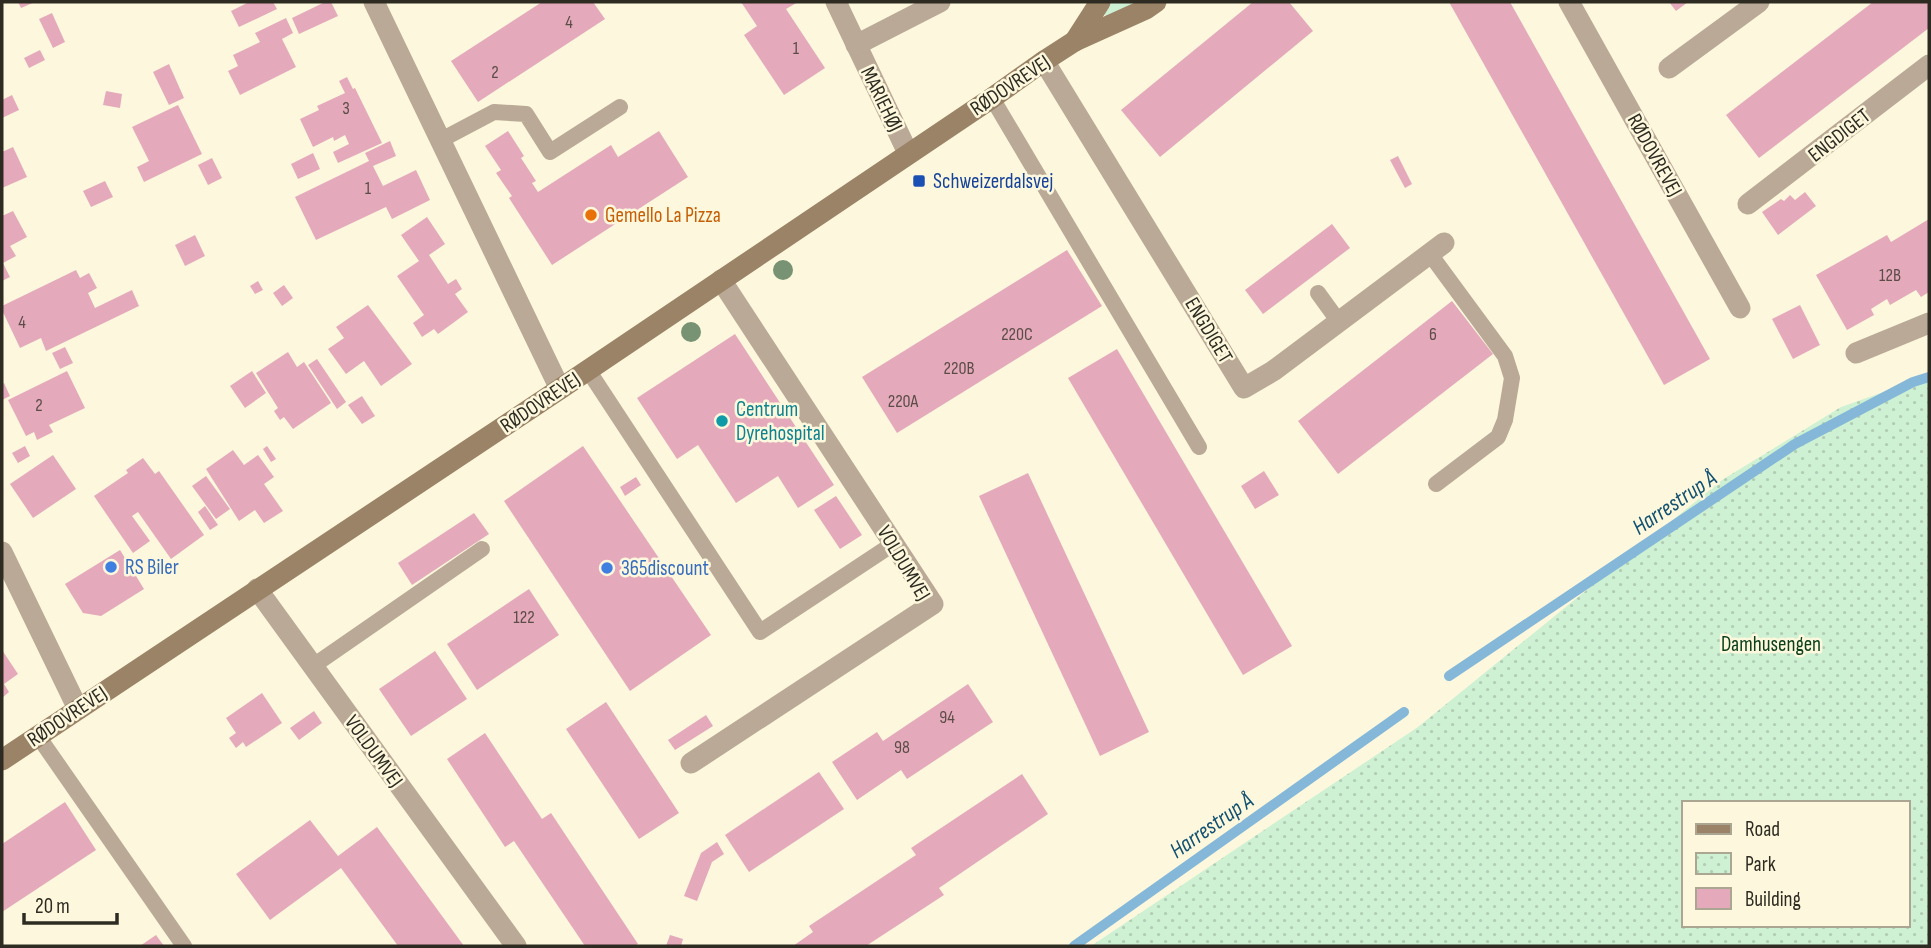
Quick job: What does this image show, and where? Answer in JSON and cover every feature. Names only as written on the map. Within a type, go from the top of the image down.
[{"type":"street","points":[[374,2],[560,389]]},
{"type":"street","name":"MARIEHØJ","points":[[836,2],[908,153]]},
{"type":"street","name":"MARIEHØJ","points":[[856,45],[940,2]]},
{"type":"street","name":"RØDOVREVEJ","points":[[1075,41],[1100,2]]},
{"type":"street","name":"RØDOVREVEJ","points":[[2,760],[560,389],[1044,61],[1075,41],[1156,2]]},
{"type":"street","name":"RØDOVREVEJ","points":[[1569,2],[1740,308]]},
{"type":"street","points":[[1669,68],[1759,2]]},
{"type":"street","name":"ENGDIGET","points":[[1044,61],[1244,388],[1273,371],[1437,249]]},
{"type":"street","name":"ENGDIGET","points":[[1748,204],[1929,65]]},
{"type":"street","name":"VOLDUMVEJ","points":[[691,763],[933,604],[721,280]]},
{"type":"street","points":[[1856,353],[1929,323]]},
{"type":"street","points":[[2,552],[78,709]]},
{"type":"street","name":"VOLDUMVEJ","points":[[257,589],[516,946]]},
{"type":"lane","points":[[992,98],[1199,447]]},
{"type":"lane","points":[[441,140],[494,112],[526,114],[550,152],[620,107]]},
{"type":"lane","points":[[1436,484],[1498,437],[1505,420],[1511,378],[1505,356],[1437,249]]},
{"type":"lane","points":[[1318,293],[1339,322]]},
{"type":"lane","points":[[588,370],[760,632],[893,544]]},
{"type":"lane","points":[[313,666],[482,549]]},
{"type":"lane","points":[[38,736],[184,946]]},
{"type":"green space","points":[[1107,2],[1137,2],[1107,18],[1102,11]]},
{"type":"green space","name":"Damhusengen","points":[[1929,376],[1929,946],[1091,946],[1418,727],[1722,480],[1841,407]]},
{"type":"building","points":[[18,2],[35,2],[21,8]]},
{"type":"building","points":[[249,2],[273,2],[277,9],[239,27],[231,11]]},
{"type":"building","points":[[325,2],[331,2],[338,16],[299,34],[292,18]]},
{"type":"building","points":[[542,2],[593,2],[605,19],[478,102],[451,61]]},
{"type":"building","points":[[741,2],[798,2],[786,9],[825,68],[784,95],[744,35],[757,26]]},
{"type":"building","points":[[1253,2],[1289,2],[1313,31],[1160,157],[1121,110]]},
{"type":"building","points":[[1449,2],[1510,2],[1710,359],[1664,385]]},
{"type":"building","points":[[1669,2],[1688,2],[1676,11]]},
{"type":"building","points":[[1873,2],[1929,2],[1929,28],[1759,158],[1726,115]]},
{"type":"building","points":[[52,13],[65,42],[53,48],[39,19]]},
{"type":"building","points":[[286,18],[293,33],[282,39],[296,67],[240,95],[228,71],[238,66],[233,55],[260,42],[255,33]]},
{"type":"building","points":[[40,50],[45,60],[29,68],[24,58]]},
{"type":"building","points":[[169,64],[184,98],[169,105],[153,72]]},
{"type":"building","points":[[347,77],[382,143],[338,163],[333,152],[349,144],[345,135],[334,141],[333,137],[313,147],[300,119],[319,110],[317,106],[345,93],[339,81]]},
{"type":"building","points":[[106,91],[122,94],[120,108],[103,105]]},
{"type":"building","points":[[12,95],[19,110],[2,118],[2,100]]},
{"type":"building","points":[[178,105],[202,154],[144,182],[137,167],[149,161],[132,127]]},
{"type":"building","points":[[508,131],[524,156],[521,158],[536,181],[532,183],[538,192],[611,145],[618,157],[659,131],[688,177],[552,265],[509,198],[512,196],[496,173],[501,170],[485,146]]},
{"type":"building","points":[[390,141],[396,156],[373,166],[383,186],[416,170],[430,200],[392,219],[386,207],[316,240],[295,197],[369,161],[365,153]]},
{"type":"building","points":[[13,147],[27,177],[2,188],[2,152]]},
{"type":"building","points":[[313,153],[320,169],[298,179],[291,164]]},
{"type":"building","points":[[1398,156],[1412,184],[1405,188],[1390,160]]},
{"type":"building","points":[[212,158],[222,178],[208,185],[198,165]]},
{"type":"building","points":[[105,181],[113,197],[91,207],[83,191]]},
{"type":"building","points":[[1805,192],[1816,206],[1778,235],[1762,212],[1781,199],[1784,201],[1790,195],[1795,200]]},
{"type":"building","points":[[13,211],[27,237],[10,246],[16,256],[3,263],[10,277],[2,281],[2,216]]},
{"type":"building","points":[[427,217],[445,244],[429,255],[448,284],[456,279],[462,289],[455,294],[468,312],[438,334],[434,329],[422,337],[413,323],[424,315],[397,276],[419,261],[401,235]]},
{"type":"building","points":[[1929,219],[1929,292],[1921,297],[1916,290],[1890,305],[1887,299],[1871,309],[1874,315],[1847,330],[1816,275],[1887,235],[1891,242]]},
{"type":"building","points":[[1332,224],[1350,248],[1263,314],[1245,290]]},
{"type":"building","points":[[195,235],[205,256],[185,266],[175,245]]},
{"type":"building","points":[[1067,250],[1102,306],[897,433],[862,377]]},
{"type":"building","points":[[76,270],[80,278],[89,273],[97,288],[88,293],[95,308],[132,290],[139,306],[46,351],[41,338],[20,348],[2,306]]},
{"type":"building","points":[[258,281],[263,290],[255,294],[250,286]]},
{"type":"building","points":[[284,285],[293,298],[282,306],[273,293]]},
{"type":"building","points":[[1452,301],[1493,354],[1338,474],[1298,421]]},
{"type":"building","points":[[368,305],[412,364],[381,386],[364,361],[346,374],[328,349],[344,338],[336,327]]},
{"type":"building","points":[[1800,305],[1820,345],[1793,359],[1772,319]]},
{"type":"building","name":"Centrum Dyrehospital","points":[[735,334],[834,485],[798,508],[778,476],[736,503],[698,445],[677,459],[637,398]]},
{"type":"building","points":[[65,347],[73,363],[60,369],[52,353]]},
{"type":"building","points":[[1117,349],[1292,646],[1243,675],[1068,378]]},
{"type":"building","points":[[288,352],[297,367],[304,362],[331,403],[293,429],[284,417],[280,420],[274,411],[278,408],[256,373]]},
{"type":"building","points":[[317,359],[346,402],[337,409],[308,365]]},
{"type":"building","points":[[67,371],[85,408],[49,425],[53,432],[37,440],[34,432],[26,436],[8,400]]},
{"type":"building","points":[[252,371],[266,393],[245,408],[230,386]]},
{"type":"building","points":[[4,383],[10,396],[2,400],[2,384]]},
{"type":"building","points":[[362,396],[375,416],[362,424],[348,405]]},
{"type":"building","points":[[25,446],[30,456],[18,463],[12,453]]},
{"type":"building","points":[[267,446],[276,459],[271,462],[263,449]]},
{"type":"building","name":"365discount","points":[[583,446],[711,635],[630,691],[504,501]]},
{"type":"building","points":[[233,450],[244,465],[258,455],[274,477],[264,484],[283,511],[264,523],[255,510],[239,521],[206,469]]},
{"type":"building","points":[[53,455],[76,489],[33,518],[10,484]]},
{"type":"building","points":[[143,458],[155,474],[159,471],[204,535],[171,559],[138,512],[132,516],[150,541],[133,553],[94,496],[128,473],[126,470]]},
{"type":"building","points":[[1264,471],[1279,495],[1255,509],[1241,486]]},
{"type":"building","points":[[1028,473],[1149,732],[1100,756],[979,496]]},
{"type":"building","points":[[206,476],[230,509],[216,519],[192,486]]},
{"type":"building","points":[[636,477],[641,485],[625,496],[620,487]]},
{"type":"building","points":[[836,496],[862,535],[840,549],[814,510]]},
{"type":"building","points":[[205,506],[218,525],[210,530],[198,512]]},
{"type":"building","points":[[474,513],[489,534],[412,585],[398,563]]},
{"type":"building","name":"RS Biler","points":[[120,550],[144,589],[101,616],[83,613],[65,584]]},
{"type":"building","points":[[529,589],[559,635],[477,690],[447,644]]},
{"type":"building","points":[[2,650],[18,674],[4,684],[9,692],[2,698]]},
{"type":"building","points":[[435,651],[467,699],[411,736],[379,689]]},
{"type":"building","points":[[968,684],[993,722],[907,779],[901,770],[857,800],[832,762],[877,732],[883,741]]},
{"type":"building","points":[[262,693],[282,723],[246,747],[243,742],[236,748],[229,738],[236,733],[226,718]]},
{"type":"building","points":[[606,702],[679,813],[639,839],[566,729]]},
{"type":"building","points":[[314,711],[322,723],[299,740],[290,728]]},
{"type":"building","points":[[706,715],[713,726],[675,750],[668,740]]},
{"type":"building","points":[[485,733],[542,819],[551,813],[638,944],[585,946],[514,841],[505,847],[447,759]]},
{"type":"building","points":[[819,772],[844,809],[749,872],[725,835]]},
{"type":"building","points":[[1022,774],[1048,814],[939,888],[944,895],[866,946],[793,946],[813,932],[809,926],[916,855],[911,848]]},
{"type":"building","points":[[65,802],[96,850],[2,912],[2,844]]},
{"type":"building","points":[[310,820],[338,856],[377,827],[464,946],[398,946],[341,868],[270,920],[236,874]]},
{"type":"building","points":[[717,842],[724,854],[712,862],[697,901],[684,896],[701,853]]},
{"type":"building","points":[[156,935],[164,946],[140,946]]},
{"type":"building","points":[[670,935],[683,939],[681,946],[666,946]]},
{"type":"waterway","name":"Harrestrup Å","points":[[1449,676],[1795,444],[1913,382],[1929,377]]},
{"type":"waterway","name":"Harrestrup Å","points":[[1074,946],[1404,712]]},
{"type":"place","name":"Schweizerdalsvej","points":[[919,181]]},
{"type":"place","name":"Gemello La Pizza","points":[[591,215]]},
{"type":"place","name":"Centrum Dyrehospital","points":[[722,421]]},
{"type":"place","name":"RS Biler","points":[[111,567]]},
{"type":"place","name":"365discount","points":[[607,568]]}]
